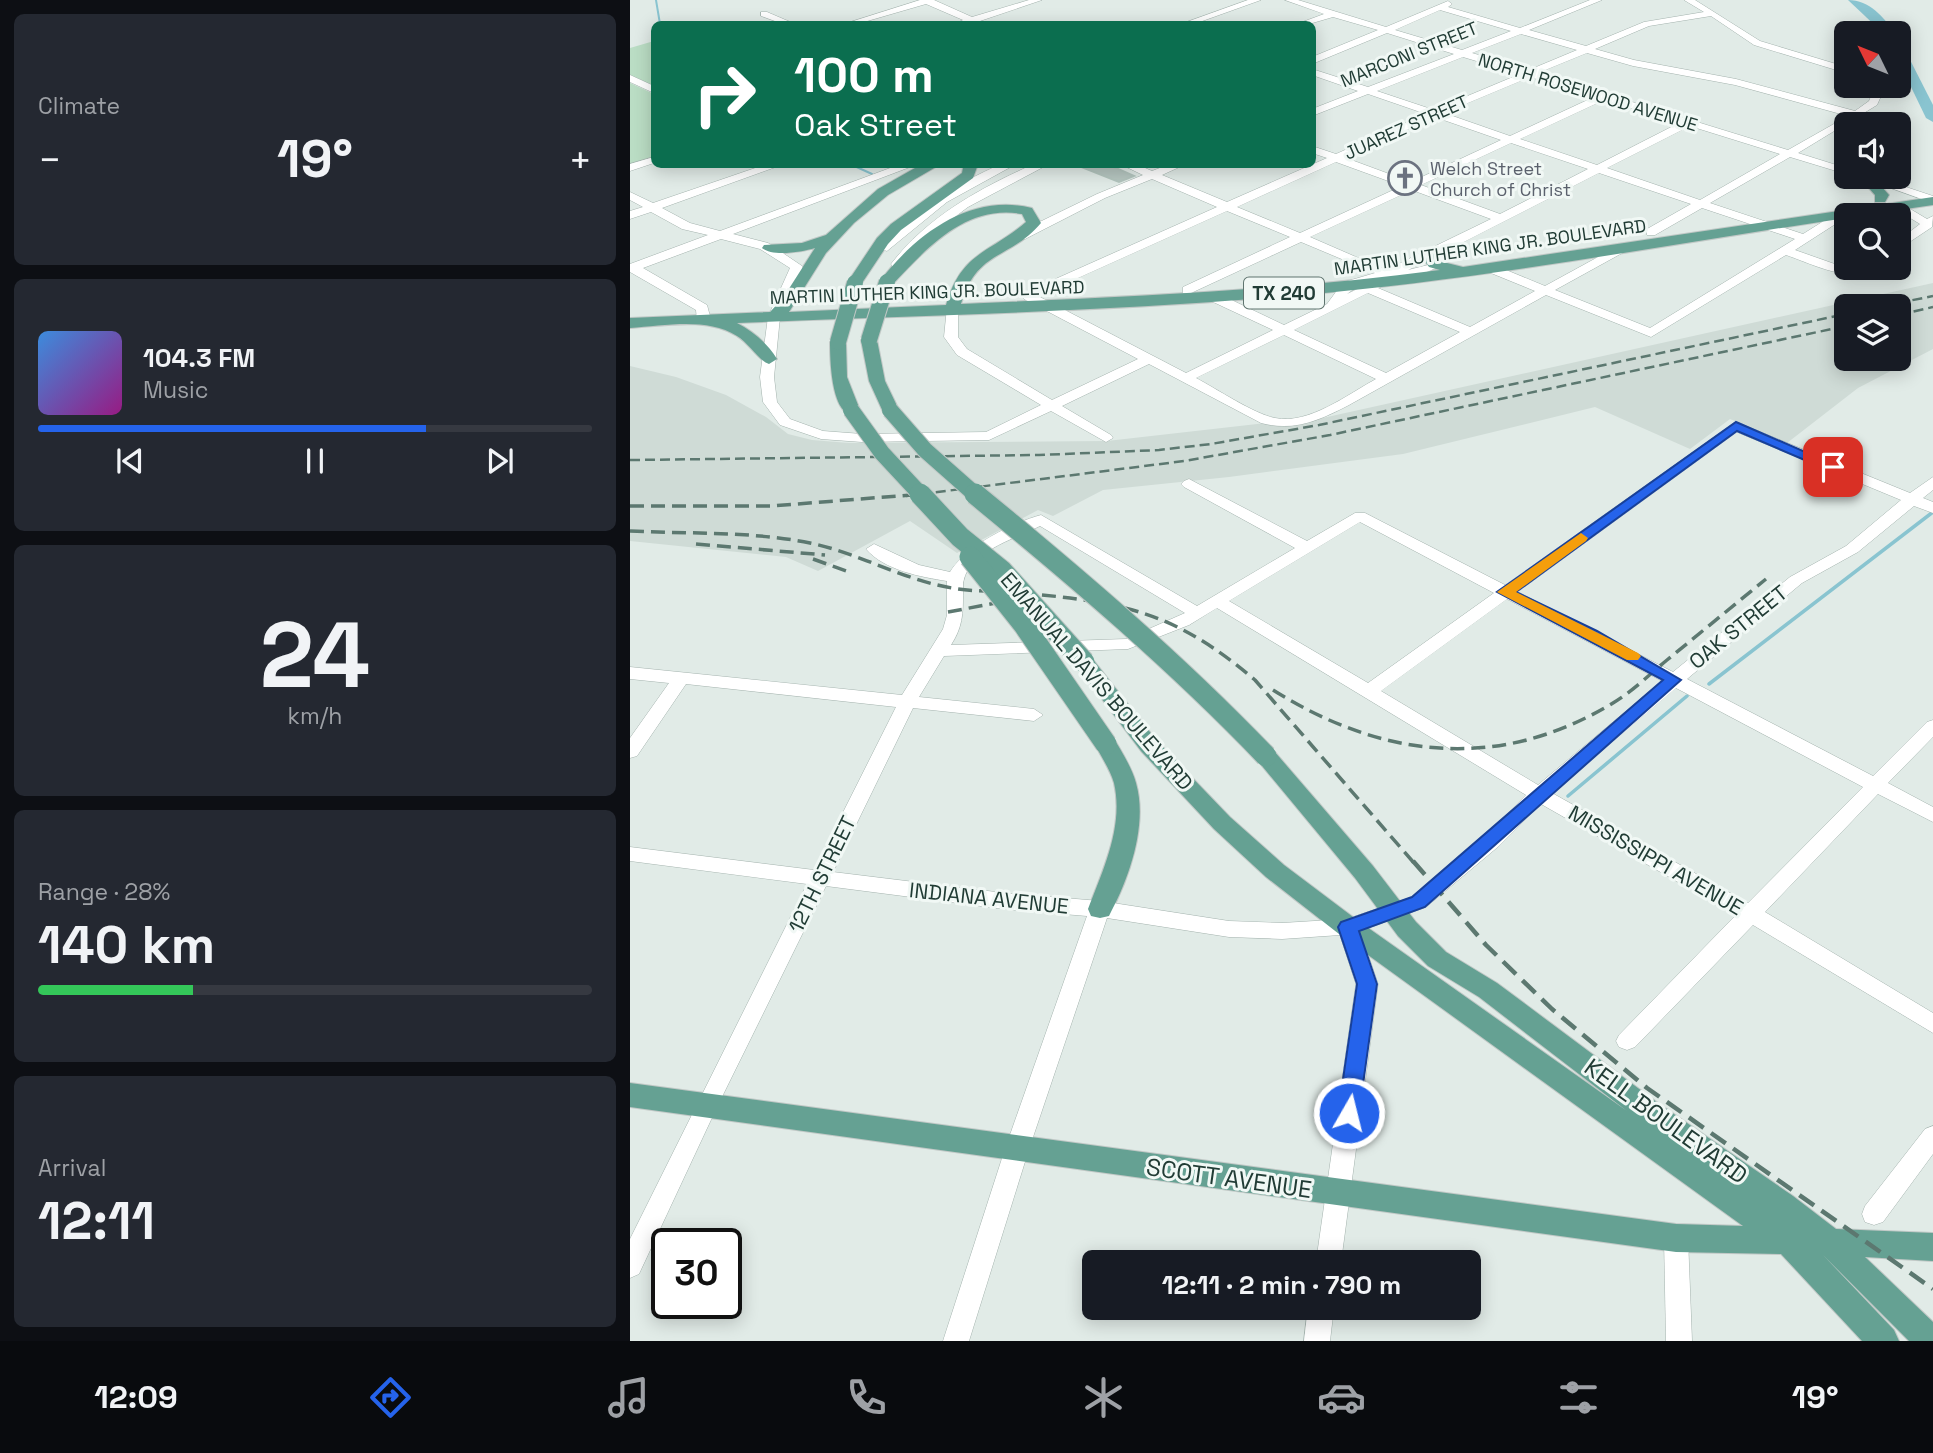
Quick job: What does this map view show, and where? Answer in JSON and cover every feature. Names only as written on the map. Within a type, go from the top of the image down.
[{"type":"main road","points":[[780,310],[811,262],[831,239],[878,197],[927,168]]},
{"type":"main road","points":[[873,257],[882,241],[896,227],[968,175],[970,168]]},
{"type":"main road","points":[[1877,189],[1882,195],[1880,199]]},
{"type":"main road","points":[[1892,203],[1929,197]]},
{"type":"main road","name":"MARTIN LUTHER KING JR. BOULEVARD","points":[[953,305],[1028,296],[1187,290],[1322,279],[1362,286],[1401,268],[1432,259],[1651,232],[1880,199],[1929,197]]},
{"type":"main road","name":"MARTIN LUTHER KING JR. BOULEVARD","points":[[1908,203],[1929,197]]},
{"type":"main road","points":[[953,305],[958,284],[966,270],[995,248],[1020,236],[1034,223],[1027,211],[1000,206],[976,210],[935,236],[887,282],[869,340],[877,382],[890,410],[913,440],[945,472],[1018,529],[1164,653],[1208,694],[1266,756],[1393,911]]},
{"type":"main road","name":"MARTIN LUTHER KING JR. BOULEVARD","points":[[630,323],[780,310],[953,305],[1044,306],[1216,298],[1362,286],[1834,215]]},
{"type":"main road","points":[[769,248],[803,247],[831,239]]},
{"type":"main road","name":"EMANUAL DAVIS BOULEVARD","points":[[873,257],[855,283],[838,342],[839,377],[851,410],[882,453],[960,537],[1002,571],[1084,663],[1149,746],[1222,823],[1275,871],[1348,927]]},
{"type":"main road","points":[[1432,259],[1470,271]]},
{"type":"main road","points":[[1322,279],[1362,286]]},
{"type":"main road","name":"MARTIN LUTHER KING JR. BOULEVARD","points":[[630,309],[706,316]]},
{"type":"main road","points":[[706,316],[751,338],[763,348],[769,359]]},
{"type":"main road","points":[[960,537],[970,557],[1024,625],[1106,744],[1126,786],[1128,822],[1123,853],[1100,909]]},
{"type":"main road","name":"KELL BOULEVARD","points":[[1393,911],[1437,959],[1488,990],[1830,1242],[1931,1341]]},
{"type":"main road","name":"KELL BOULEVARD","points":[[1348,927],[1789,1242],[1883,1341]]},
{"type":"main road","name":"SCOTT AVENUE","points":[[630,1096],[1676,1238],[1933,1247]]},
{"type":"street","points":[[859,21],[928,1],[972,21],[1038,0]]},
{"type":"street","points":[[1195,21],[1257,0]]},
{"type":"street","name":"NORTH ROSEWOOD AVENUE","points":[[1289,0],[1834,167]]},
{"type":"street","points":[[1423,0],[1517,31],[1633,63],[1761,88],[1846,112]]},
{"type":"street","points":[[1316,59],[1457,0]]},
{"type":"street","name":"MARCONI STREET","points":[[1316,111],[1598,0]]},
{"type":"street","points":[[1688,0],[1713,13],[1743,36],[1768,48],[1834,67]]},
{"type":"street","points":[[1309,21],[1332,13]]},
{"type":"street","name":"JUAREZ STREET","points":[[1316,167],[1647,24],[1713,13]]},
{"type":"street","points":[[764,14],[782,21]]},
{"type":"street","points":[[1316,49],[1383,29]]},
{"type":"street","points":[[1316,73],[1805,239]]},
{"type":"street","points":[[630,78],[651,88]]},
{"type":"street","points":[[1187,290],[1604,96]]},
{"type":"street","points":[[1861,112],[1875,98]]},
{"type":"street","points":[[1362,286],[1426,270],[1432,259],[1457,240],[1688,123]]},
{"type":"street","points":[[1651,232],[1834,128]]},
{"type":"street","points":[[1316,150],[1499,218]]},
{"type":"street","points":[[630,168],[651,161]]},
{"type":"street","points":[[630,215],[768,168]]},
{"type":"street","points":[[631,268],[902,168]]},
{"type":"street","points":[[873,257],[930,208],[971,183],[1003,168]]},
{"type":"street","points":[[887,282],[912,247],[943,219],[993,188],[1036,168]]},
{"type":"street","points":[[1134,168],[1297,238],[1362,286],[1470,332]]},
{"type":"street","points":[[1020,236],[1101,196],[1171,168]]},
{"type":"street","name":"JUAREZ STREET","points":[[1028,296],[1314,168]]},
{"type":"street","points":[[1904,189],[1929,197]]},
{"type":"street","points":[[630,195],[686,226],[745,239],[769,248],[791,262],[797,270],[780,310],[767,377],[773,409],[786,422],[805,431],[836,438],[965,438],[997,434],[1149,359]]},
{"type":"street","points":[[825,196],[842,204]]},
{"type":"street","points":[[1911,212],[1931,222],[1911,236]]},
{"type":"street","points":[[1490,268],[1651,333],[1834,219]]},
{"type":"street","points":[[1028,296],[1277,424],[1289,424],[1319,414],[1620,249]]},
{"type":"street","points":[[1786,251],[1834,266]]},
{"type":"street","points":[[631,268],[706,316]]},
{"type":"street","points":[[1186,378],[1331,307],[1362,286],[1401,268]]},
{"type":"street","points":[[1216,298],[1386,378]]},
{"type":"street","points":[[953,305],[951,337],[962,352],[1106,438]]},
{"type":"street","points":[[1369,691],[1736,426],[1933,508]]},
{"type":"street","name":"OAK STREET","points":[[1348,927],[1419,902],[1492,841],[1539,794],[1781,591],[1852,549],[1933,482]]},
{"type":"street","points":[[1189,484],[1306,547]]},
{"type":"street","points":[[938,651],[1052,645],[1117,646],[1183,621],[1360,516],[1933,815]]},
{"type":"street","points":[[874,549],[886,558],[921,571],[956,577],[962,565],[982,551],[1041,520],[1197,613]]},
{"type":"street","name":"12TH STREET","points":[[630,1266],[706,1106],[920,677],[953,626],[958,609],[953,588],[956,577]]},
{"type":"street","name":"MISSISSIPPI AVENUE","points":[[1217,600],[1539,794],[1751,914],[1933,1024]]},
{"type":"street","points":[[630,673],[1034,715]]},
{"type":"street","points":[[630,752],[681,678]]},
{"type":"street","points":[[1627,1041],[1933,726]]},
{"type":"street","name":"INDIANA AVENUE","points":[[630,854],[1004,901],[1100,909],[1229,929],[1282,931],[1348,927]]},
{"type":"street","points":[[956,1341],[1017,1149],[1100,909]]},
{"type":"street","points":[[1330,1250],[1367,984],[1348,927]]},
{"type":"street","points":[[1874,1214],[1933,1136]]},
{"type":"street","points":[[1676,1238],[1679,1341]]},
{"type":"street","points":[[1317,1341],[1319,1320]]},
{"type":"shaded area","points":[[1933,283],[1933,349],[1911,360],[1911,294],[1883,294]]},
{"type":"shaded area","points":[[1834,305],[1834,371],[1891,371],[1858,388],[1787,443],[1730,419],[1690,449],[1595,407],[1403,454],[1229,477],[1103,490],[1053,516],[1038,510],[957,553],[910,521],[818,571],[786,557],[630,541],[630,366],[676,377],[726,395],[766,417],[788,434],[812,440],[849,443],[1107,441],[1266,423],[1282,427]]},
{"type":"green space","points":[[651,42],[651,85],[630,75],[630,48]]},
{"type":"green space","points":[[630,83],[651,93],[651,157],[630,164]]},
{"type":"building","points":[[1084,168],[1116,168],[1134,176],[1119,182]]},
{"type":"waterway","points":[[656,0],[660,21]]},
{"type":"waterway","points":[[1854,0],[1878,21]]},
{"type":"waterway","points":[[1911,74],[1933,118]]},
{"type":"waterway","points":[[859,168],[872,174]]},
{"type":"waterway","points":[[1709,684],[1933,512]]},
{"type":"waterway","points":[[1568,796],[1687,696]]},
{"type":"railway","points":[[1911,300],[1933,296]]},
{"type":"railway","points":[[1911,312],[1933,307]]},
{"type":"railway","points":[[630,460],[1039,455],[1159,450],[1211,444],[1319,425],[1834,317]]},
{"type":"railway","points":[[918,494],[1184,461],[1330,435],[1834,329]]},
{"type":"railway","points":[[630,506],[771,506],[918,494]]},
{"type":"railway","points":[[906,496],[918,494]]},
{"type":"railway","points":[[918,494],[924,494]]},
{"type":"railway","points":[[630,531],[788,539],[828,547],[934,584],[1090,601],[1147,614],[1173,625],[1226,657],[1255,680],[1414,863]]},
{"type":"railway","points":[[696,544],[825,555]]},
{"type":"railway","points":[[813,559],[852,573]]},
{"type":"railway","points":[[1273,690],[1356,731],[1399,743],[1442,748],[1484,747],[1527,740],[1570,725],[1613,703],[1766,579]]},
{"type":"railway","points":[[948,612],[1017,599]]},
{"type":"railway","points":[[1413,861],[1486,945],[1552,1009],[1647,1088],[1933,1289]]},
{"type":"slow traffic","points":[[1581,538],[1505,592],[1633,656]]},
{"type":"place","name":"Welch Street Church of Christ","points":[[1405,178]]},
{"type":"route","points":[[1349,1113],[1367,984],[1348,927],[1419,902],[1492,841],[1539,794],[1673,680],[1623,651],[1505,592],[1736,426],[1833,467]]}]
